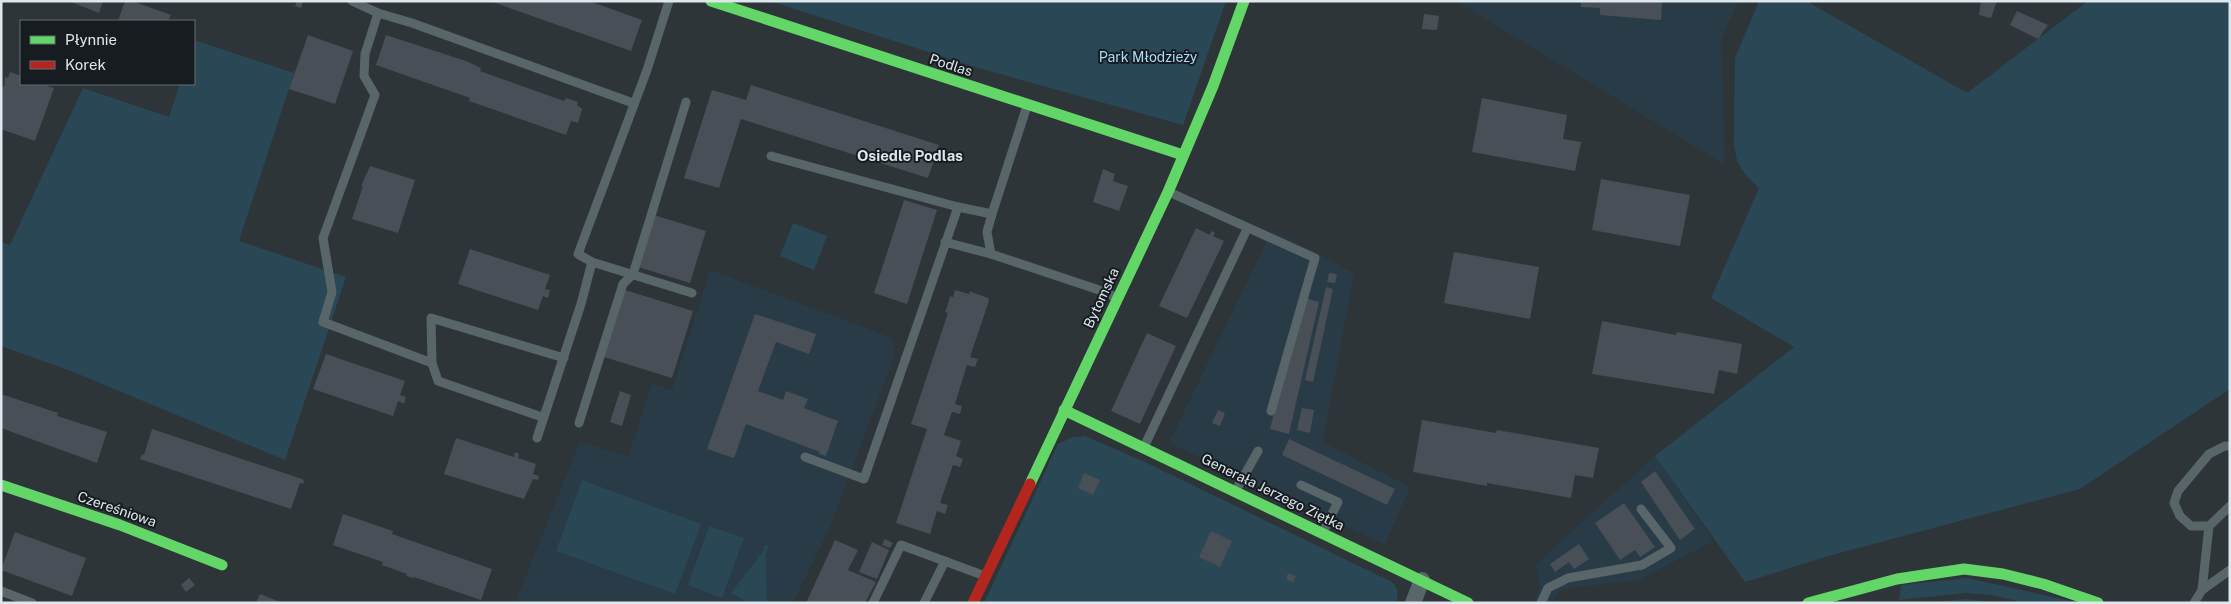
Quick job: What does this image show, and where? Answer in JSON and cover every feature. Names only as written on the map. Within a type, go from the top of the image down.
[{"type":"street","name":"Podlas","points":[[711,1],[1183,155]]},
{"type":"street","name":"Bytomska","points":[[973,603],[1168,192],[1213,86],[1244,1]]},
{"type":"street","name":"Generała Jerzego Ziętka","points":[[1064,410],[1468,603]]},
{"type":"street","name":"Czereśniowa","points":[[1,485],[120,525],[222,565]]},
{"type":"street","points":[[1808,603],[1897,579],[1964,569],[2003,574],[2043,584],[2098,603]]},
{"type":"street","points":[[1413,603],[1422,580]]},
{"type":"lane","points":[[352,1],[378,13],[412,23],[633,103]]},
{"type":"lane","points":[[669,1],[647,70],[633,103],[578,254],[592,262],[692,293]]},
{"type":"lane","points":[[378,13],[365,54],[364,76],[375,95],[323,238],[332,292],[323,322],[432,363]]},
{"type":"lane","points":[[579,423],[623,284],[633,274],[686,102]]},
{"type":"lane","points":[[991,254],[988,232],[992,214],[1027,105]]},
{"type":"lane","points":[[772,156],[958,207],[992,214]]},
{"type":"lane","points":[[1168,192],[1315,258],[1271,411]]},
{"type":"lane","points":[[805,457],[864,479],[958,207]]},
{"type":"lane","points":[[1144,448],[1247,229]]},
{"type":"lane","points":[[945,242],[991,254],[1118,298]]},
{"type":"lane","points":[[537,438],[542,417],[564,358],[592,262]]},
{"type":"lane","points":[[542,417],[438,381],[432,363],[431,318],[564,358]]},
{"type":"lane","points":[[2209,526],[2192,526],[2180,516],[2174,503],[2178,491],[2209,454],[2225,446],[2230,446]]},
{"type":"lane","points":[[1236,491],[1258,451]]},
{"type":"lane","points":[[1301,485],[1338,502],[1323,533]]},
{"type":"lane","points":[[2202,590],[2209,526],[2230,506]]},
{"type":"lane","points":[[1541,603],[1548,588],[1568,578],[1642,565],[1671,548],[1641,509]]},
{"type":"lane","points":[[873,603],[901,546],[986,576]]},
{"type":"lane","points":[[924,603],[944,561]]},
{"type":"lane","points":[[2194,603],[2202,590],[2230,570]]},
{"type":"lane","points":[[1,591],[32,603]]},
{"type":"shaded area","points":[[1456,1],[1738,1],[1721,40],[1725,165]]},
{"type":"shaded area","points":[[1272,230],[1354,273],[1323,442],[1410,487],[1385,545],[1169,443]]},
{"type":"shaded area","points":[[710,270],[890,337],[896,352],[830,527],[793,603],[515,603],[580,441],[628,457],[652,384],[672,390]]},
{"type":"shaded area","points":[[1655,456],[1714,541],[1639,580],[1571,588],[1558,592],[1553,603],[1532,603],[1540,590],[1536,564]]},
{"type":"green space","name":"Park Młodzieży","points":[[770,1],[1226,1],[1183,125],[975,67]]},
{"type":"green space","points":[[1759,1],[1808,2],[1967,93],[2088,1],[2230,1],[2230,389],[2080,489],[1832,555],[1745,582],[1655,456],[1794,347],[1711,298],[1759,188],[1745,174],[1737,161],[1734,145],[1735,58]]},
{"type":"green space","points":[[195,40],[294,73],[239,241],[346,277],[285,460],[71,371],[1,346],[1,242],[10,245],[83,88],[169,117],[180,85],[195,85]]},
{"type":"green space","points":[[793,223],[827,236],[814,270],[780,256]]},
{"type":"green space","points":[[1085,436],[1147,463],[1392,582],[1397,592],[1396,603],[984,603],[1058,444],[1073,437]]},
{"type":"green space","points":[[582,480],[701,524],[675,594],[556,551]]},
{"type":"green space","points":[[709,526],[744,538],[722,598],[688,585]]},
{"type":"green space","points":[[766,545],[769,547],[766,551],[767,603],[747,602],[731,593]]},
{"type":"green space","points":[[1967,578],[2080,603],[2025,603],[1991,595],[1966,593],[1899,600],[1901,585]]},
{"type":"green space","points":[[1965,599],[2002,603],[1927,603]]},
{"type":"building","points":[[69,1],[103,1],[99,13]]},
{"type":"building","points":[[125,1],[132,1],[171,15],[168,20],[118,20]]},
{"type":"building","points":[[297,1],[303,1],[301,8],[295,6]]},
{"type":"building","points":[[490,1],[589,1],[642,20],[631,51]]},
{"type":"building","points":[[1581,1],[1662,1],[1661,20],[1600,15],[1600,8],[1581,7]]},
{"type":"building","points":[[1981,1],[1997,1],[1991,18],[1979,15]]},
{"type":"building","points":[[2017,11],[2048,25],[2038,39],[2010,25]]},
{"type":"building","points":[[1424,14],[1439,16],[1437,30],[1422,29]]},
{"type":"building","points":[[308,35],[353,51],[335,104],[289,89]]},
{"type":"building","points":[[386,35],[466,61],[481,68],[480,71],[564,101],[566,98],[578,102],[577,105],[582,109],[578,123],[571,121],[566,135],[469,101],[470,98],[376,65]]},
{"type":"building","points":[[10,72],[20,76],[20,85],[45,85],[54,88],[35,141],[1,129],[1,86],[4,87],[5,77],[8,78]]},
{"type":"building","points":[[751,85],[939,145],[928,178],[741,119],[719,188],[684,178],[712,90],[746,100]]},
{"type":"building","points":[[1482,98],[1567,115],[1563,139],[1581,142],[1575,171],[1472,152]]},
{"type":"building","points":[[370,166],[415,180],[398,233],[352,219],[363,186],[361,186]]},
{"type":"building","points":[[1103,169],[1115,174],[1113,181],[1128,186],[1119,211],[1093,202]]},
{"type":"building","points":[[1601,179],[1690,195],[1680,246],[1592,230]]},
{"type":"building","points":[[904,200],[937,210],[907,304],[874,293]]},
{"type":"building","points":[[654,215],[706,231],[690,283],[638,267]]},
{"type":"building","points":[[1196,228],[1210,235],[1211,231],[1215,233],[1213,236],[1224,241],[1187,318],[1159,306]]},
{"type":"building","points":[[470,249],[550,275],[545,289],[550,290],[548,298],[543,296],[538,310],[458,284]]},
{"type":"building","points":[[1454,252],[1539,267],[1530,319],[1444,303]]},
{"type":"building","points":[[1329,273],[1337,274],[1335,283],[1327,282]]},
{"type":"building","points":[[1326,287],[1333,289],[1313,382],[1305,380]]},
{"type":"building","points":[[625,290],[693,311],[672,378],[604,357]]},
{"type":"building","points":[[955,290],[969,294],[970,291],[988,298],[989,301],[970,357],[978,359],[975,367],[967,365],[955,404],[962,406],[960,414],[952,412],[944,435],[961,441],[956,456],[963,459],[960,467],[953,465],[940,503],[948,505],[945,514],[937,511],[930,534],[896,523],[927,429],[911,424],[948,313],[945,312],[950,296],[953,297]]},
{"type":"building","points":[[1302,297],[1319,302],[1289,434],[1270,429]]},
{"type":"building","points":[[755,314],[816,334],[809,354],[776,342],[758,391],[783,400],[786,391],[808,399],[804,408],[838,421],[826,456],[746,424],[734,458],[707,449]]},
{"type":"building","points":[[1602,321],[1676,335],[1677,332],[1742,344],[1737,374],[1719,370],[1714,394],[1592,374]]},
{"type":"building","points":[[1147,333],[1176,346],[1140,424],[1111,411]]},
{"type":"building","points":[[326,354],[405,381],[400,395],[406,397],[404,404],[398,401],[393,416],[313,389]]},
{"type":"building","points":[[620,391],[631,395],[622,426],[610,422]]},
{"type":"building","points":[[1,394],[58,413],[57,416],[107,432],[97,463],[1,428]]},
{"type":"building","points":[[1302,408],[1314,410],[1310,433],[1297,430]]},
{"type":"building","points":[[1218,410],[1225,413],[1220,426],[1212,423]]},
{"type":"building","points":[[1422,420],[1496,433],[1497,430],[1599,448],[1593,478],[1575,475],[1571,498],[1487,483],[1487,486],[1413,472]]},
{"type":"building","points":[[152,429],[302,479],[304,481],[303,484],[300,483],[291,509],[140,459],[142,454],[144,455]]},
{"type":"building","points":[[456,438],[514,457],[515,452],[519,454],[518,458],[536,464],[533,474],[539,476],[538,480],[533,479],[524,499],[444,474]]},
{"type":"building","points":[[1289,439],[1395,489],[1387,505],[1282,455]]},
{"type":"building","points":[[1655,471],[1695,529],[1680,540],[1641,482]]},
{"type":"building","points":[[1084,473],[1100,480],[1093,495],[1078,488]]},
{"type":"building","points":[[1624,503],[1655,547],[1640,557],[1635,550],[1620,560],[1595,523]]},
{"type":"building","points":[[343,514],[393,531],[392,534],[492,569],[481,600],[406,576],[407,574],[382,565],[383,562],[333,545]]},
{"type":"building","points":[[1211,531],[1232,541],[1220,567],[1199,557]]},
{"type":"building","points":[[15,532],[86,558],[72,596],[1,570]]},
{"type":"building","points":[[885,539],[893,543],[890,548],[882,545]]},
{"type":"building","points":[[835,540],[858,550],[848,570],[876,582],[865,603],[806,603]]},
{"type":"building","points":[[872,542],[889,550],[877,579],[859,572]]},
{"type":"building","points":[[1579,544],[1589,559],[1574,569],[1569,562],[1555,572],[1550,564]]},
{"type":"building","points":[[1288,573],[1296,576],[1293,582],[1286,579]]},
{"type":"building","points":[[189,578],[195,585],[186,592],[181,585]]},
{"type":"building","points":[[260,594],[283,603],[256,603]]},
{"type":"traffic: fast","points":[[711,1],[1183,155]]},
{"type":"traffic: fast","points":[[1030,484],[1168,192],[1213,86],[1244,1]]},
{"type":"traffic: fast","points":[[1064,410],[1468,603]]},
{"type":"traffic: fast","points":[[1,485],[120,525],[222,565]]},
{"type":"traffic: fast","points":[[1808,603],[1897,579],[1964,569],[2003,574],[2043,584],[2098,603]]},
{"type":"traffic: jam","points":[[973,603],[1030,484]]},
{"type":"district","name":"Osiedle Podlas","points":[[910,155]]}]
